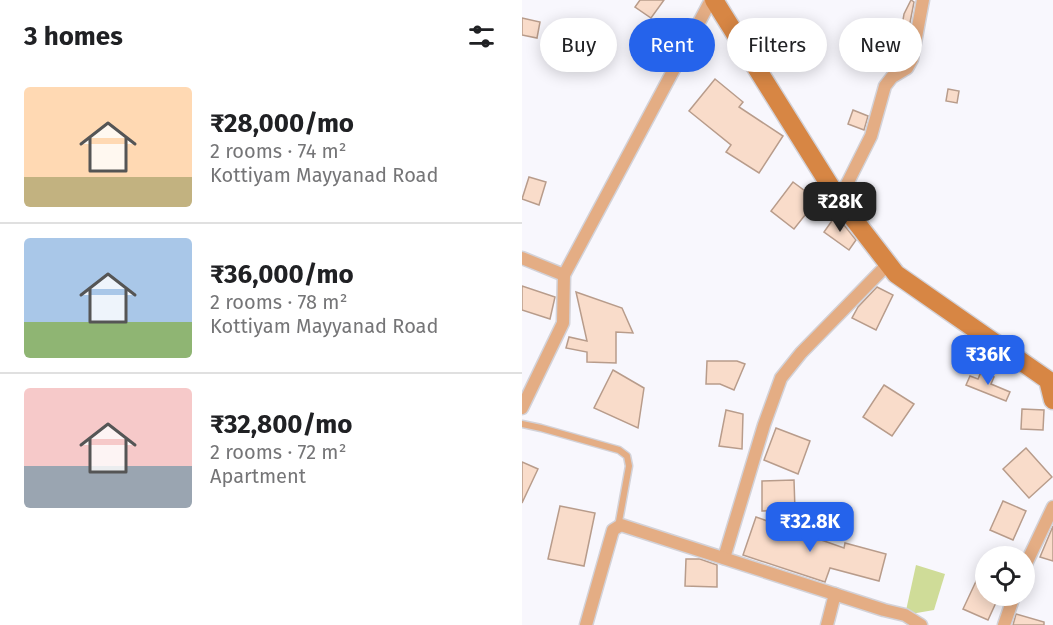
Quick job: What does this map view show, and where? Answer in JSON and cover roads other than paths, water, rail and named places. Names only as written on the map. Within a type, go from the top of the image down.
[{"type":"main road","points":[[713,0],[839,200],[896,274],[1048,380],[1053,400]]},
{"type":"street","points":[[522,408],[562,323],[564,275],[713,0]]},
{"type":"street","points":[[839,200],[871,136],[885,86],[892,77],[907,68],[912,59],[923,0]]},
{"type":"street","points":[[522,258],[564,275]]},
{"type":"street","points":[[724,558],[764,425],[781,378],[801,353],[888,264]]},
{"type":"street","points":[[1034,546],[1053,507]]},
{"type":"street","points":[[586,625],[614,530],[621,525],[905,615],[921,625]]},
{"type":"street","points":[[827,625],[835,594]]},
{"type":"street","points":[[1004,625],[1011,606]]},
{"type":"lane","points":[[522,424],[619,450],[627,456],[629,466],[618,527]]}]
